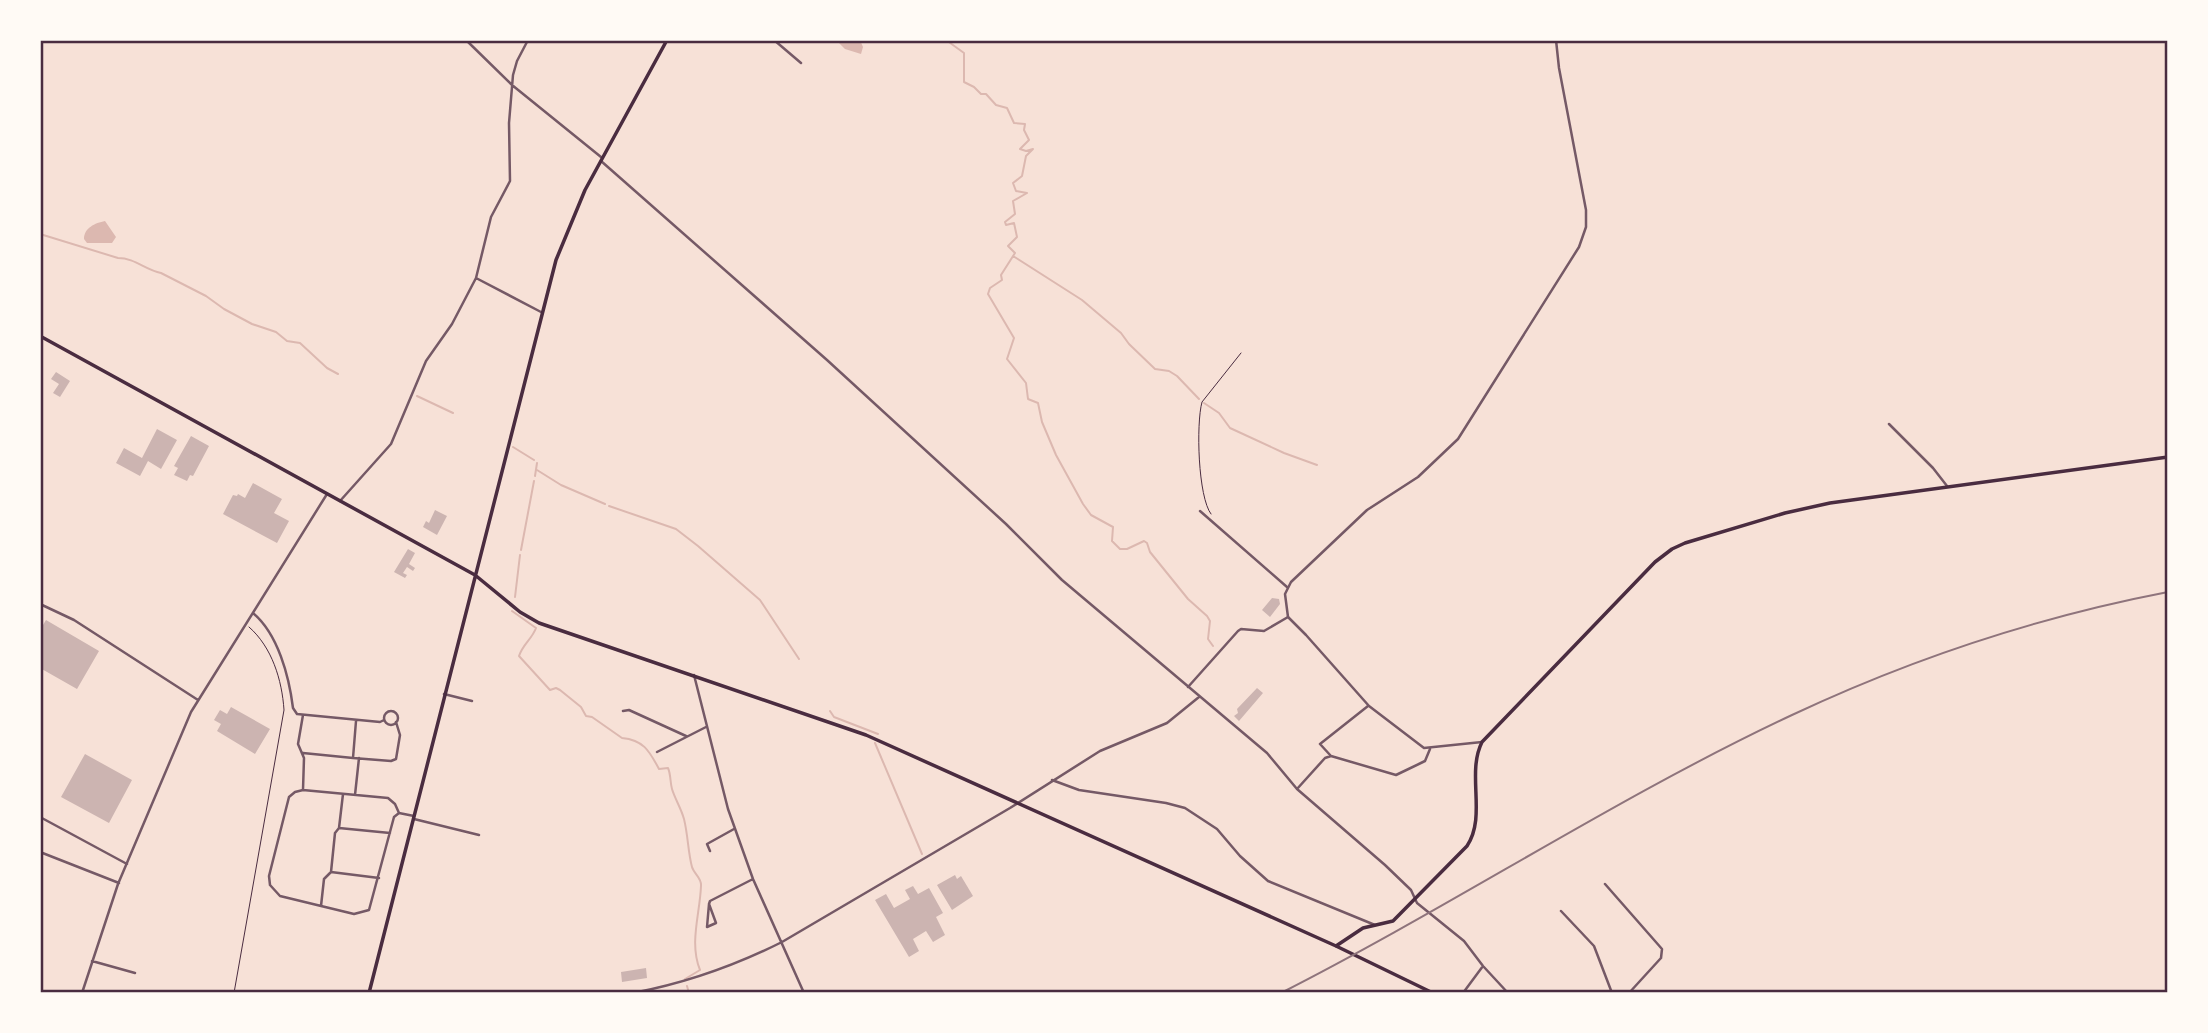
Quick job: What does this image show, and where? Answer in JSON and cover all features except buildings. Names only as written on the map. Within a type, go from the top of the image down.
[{"type":"main road","points":[[369,993],[542,312],[567,230],[667,40]]},
{"type":"main road","points":[[40,336],[475,575],[520,612],[539,622],[856,731],[1336,946],[1433,993]]},
{"type":"main road","points":[[1336,946],[1363,928],[1393,921],[1465,849],[1472,839],[1475,825],[1476,759],[1482,742],[1655,562],[1672,549],[1802,509],[1863,497],[2168,457]]},
{"type":"street","points":[[466,40],[512,85],[602,160],[857,387],[1006,524],[1062,580],[1267,753],[1297,789],[1404,882],[1415,900],[1464,941],[1508,993]]},
{"type":"street","points":[[340,501],[391,444],[426,361],[452,324],[475,278],[491,217],[510,181],[509,123],[512,85],[515,67],[528,40]]},
{"type":"street","points":[[774,40],[801,63]]},
{"type":"street","points":[[1482,742],[1430,749],[1418,744],[1368,705],[1288,617],[1284,597],[1287,587],[1367,510],[1418,477],[1458,439],[1579,247],[1586,227],[1586,209],[1556,40]]},
{"type":"street","points":[[475,278],[542,312]]},
{"type":"street","points":[[1889,424],[1947,486]]},
{"type":"street","points":[[82,993],[119,883],[166,768],[198,700],[327,494]]},
{"type":"street","points":[[1200,512],[1287,587]]},
{"type":"street","points":[[40,604],[74,620],[198,700]]},
{"type":"street","points":[[253,613],[267,629],[284,667],[295,712],[356,720],[384,720]]},
{"type":"street","points":[[1188,687],[1238,631],[1267,630],[1288,617]]},
{"type":"street","points":[[694,675],[735,829],[753,879],[804,993]]},
{"type":"street","points":[[444,694],[472,701]]},
{"type":"street","points":[[633,993],[695,979],[746,960],[782,942],[1107,748],[1167,723],[1199,697]]},
{"type":"street","points":[[1368,705],[1321,744],[1331,756],[1396,775],[1425,761],[1430,749]]},
{"type":"street","points":[[623,711],[629,710],[686,736]]},
{"type":"street","points":[[303,753],[391,761],[396,759],[400,735],[397,716],[392,712],[385,714],[384,720]]},
{"type":"street","points":[[303,715],[298,744],[303,753],[303,790]]},
{"type":"street","points":[[353,758],[356,720]]},
{"type":"street","points":[[384,720],[391,725],[396,722]]},
{"type":"street","points":[[657,752],[706,727]]},
{"type":"street","points":[[1297,789],[1325,758],[1331,756]]},
{"type":"street","points":[[355,795],[359,758]]},
{"type":"street","points":[[1052,780],[1079,790],[1185,808],[1217,830],[1240,856],[1268,881],[1375,925]]},
{"type":"street","points":[[400,813],[394,817],[372,906],[367,912],[354,914],[280,896],[268,881],[289,797],[303,790],[390,799],[400,813],[479,835]]},
{"type":"street","points":[[321,906],[324,879],[331,872],[343,794]]},
{"type":"street","points":[[40,817],[127,864]]},
{"type":"street","points":[[339,828],[390,833]]},
{"type":"street","points":[[710,852],[707,844],[735,829]]},
{"type":"street","points":[[40,852],[119,883]]},
{"type":"street","points":[[331,872],[379,878]]},
{"type":"street","points":[[709,904],[716,923],[707,927],[709,904],[712,899],[753,879]]},
{"type":"street","points":[[1605,884],[1662,949],[1658,962],[1629,993]]},
{"type":"street","points":[[1561,911],[1594,946],[1612,993]]},
{"type":"street","points":[[92,961],[135,973]]},
{"type":"street","points":[[1463,993],[1483,966]]},
{"type":"path","points":[[1212,515],[1205,503],[1202,487],[1200,407],[1241,353]]},
{"type":"path","points":[[234,993],[284,710],[279,682],[265,646],[246,624]]},
{"type":"shaded area","points":[[836,40],[860,40],[863,47],[861,54],[845,49]]},
{"type":"shaded area","points":[[105,221],[116,237],[112,243],[87,243],[84,235],[88,229]]},
{"type":"waterway","points":[[888,40],[903,40]]},
{"type":"waterway","points":[[946,40],[964,53],[964,82],[981,94],[986,94],[996,105],[1007,108],[1014,123],[1025,124],[1024,130],[1029,140],[1020,149],[1033,149],[1026,156],[1022,176],[1013,183],[1016,191],[1027,193],[1013,201],[1015,214],[1005,222],[1006,225],[1014,223],[1017,237],[1008,246],[1015,253],[1001,275],[1002,280],[990,288],[988,294],[1014,338],[1007,359],[1026,383],[1028,399],[1038,403],[1042,422],[1056,455],[1083,504],[1091,515],[1113,527],[1112,541],[1120,549],[1127,549],[1144,541],[1147,543],[1150,552],[1188,599],[1207,616],[1210,621],[1208,639],[1213,646]]},
{"type":"waterway","points":[[40,234],[130,260],[161,273],[252,324],[276,332],[287,341],[300,343],[327,368],[338,374]]},
{"type":"waterway","points":[[1013,256],[1082,300],[1121,333],[1155,369],[1169,371],[1177,376],[1199,399]]},
{"type":"waterway","points":[[417,396],[453,413]]},
{"type":"waterway","points":[[1204,403],[1219,413],[1230,428],[1317,465]]},
{"type":"waterway","points":[[513,447],[534,460]]},
{"type":"waterway","points":[[535,476],[537,463]]},
{"type":"waterway","points":[[537,470],[561,485],[605,504]]},
{"type":"waterway","points":[[521,550],[534,481]]},
{"type":"waterway","points":[[609,506],[676,529],[698,546],[760,600],[799,659]]},
{"type":"waterway","points":[[515,597],[520,555]]},
{"type":"waterway","points":[[512,611],[536,628],[519,656],[550,690],[560,690],[581,707],[586,716],[592,717],[622,738],[640,744],[648,751],[659,769],[668,768],[672,789],[684,819],[692,867],[701,883],[695,939],[700,970],[685,979]]},
{"type":"waterway","points":[[830,711],[834,717],[878,734]]},
{"type":"waterway","points":[[875,743],[922,854]]},
{"type":"waterway","points":[[687,986],[689,993]]},
{"type":"railway","points":[[1281,993],[1663,781],[1792,715],[1883,676],[1976,642],[2071,614],[2168,592]]}]
